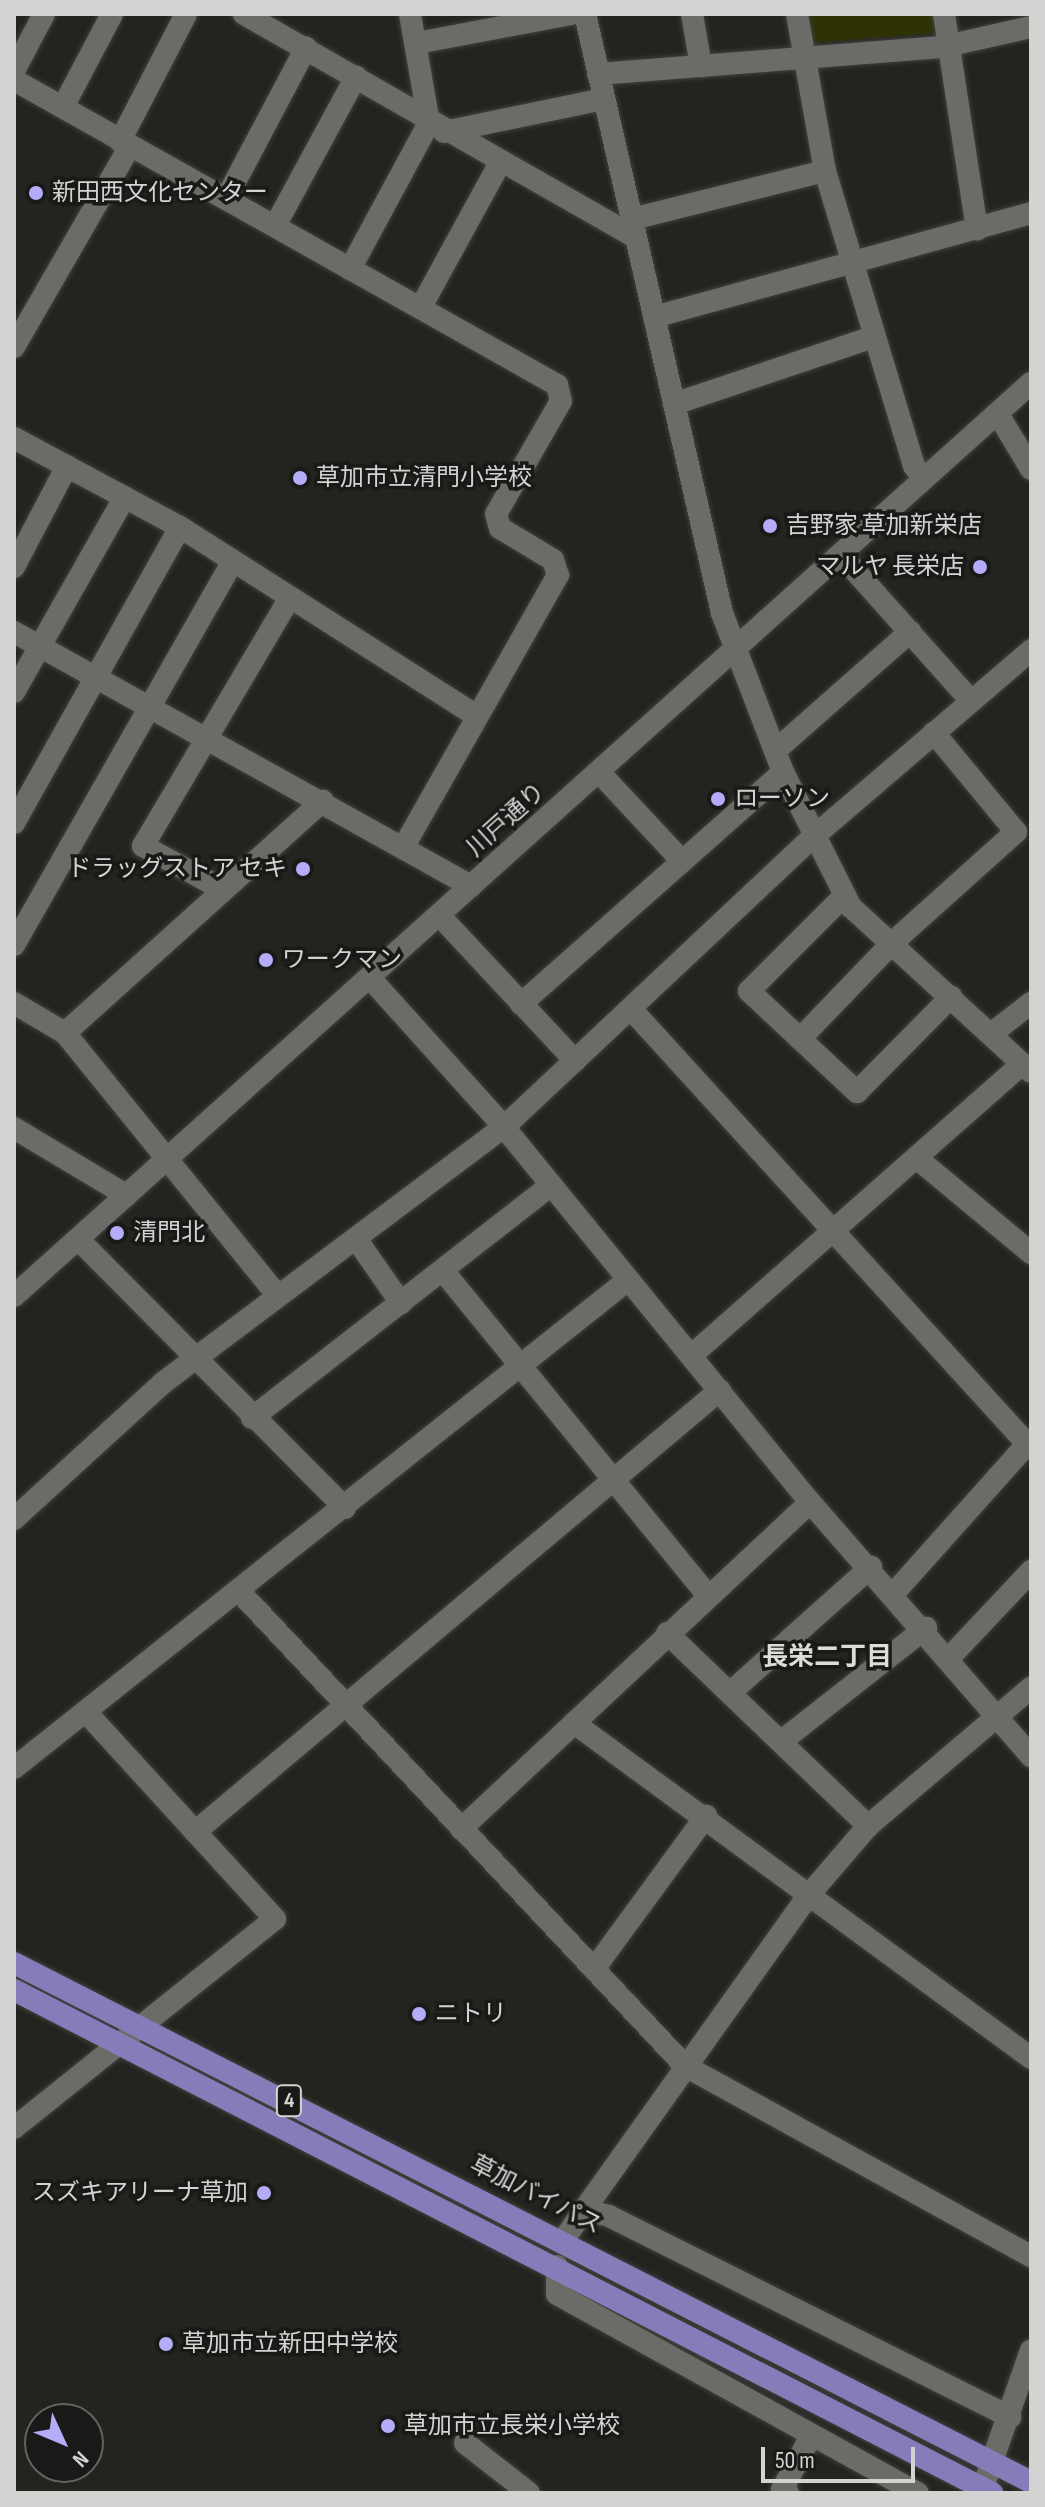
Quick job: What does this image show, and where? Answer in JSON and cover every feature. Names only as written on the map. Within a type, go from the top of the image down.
[{"type":"highway","name":"草加バイパス","points":[[14,1963],[565,2238],[1031,2482]]},
{"type":"highway","name":"4","points":[[14,1990],[557,2266],[985,2491]]},
{"type":"street","points":[[14,71],[44,14]]},
{"type":"street","points":[[63,107],[112,14]]},
{"type":"street","points":[[14,347],[125,144],[186,14]]},
{"type":"street","points":[[244,14],[500,163],[634,229],[825,171]]},
{"type":"street","points":[[350,269],[436,127],[410,14]]},
{"type":"street","points":[[417,43],[571,14]]},
{"type":"street","points":[[585,14],[734,652],[783,772],[812,838],[843,897],[1026,1068],[692,1355]]},
{"type":"street","points":[[692,14],[701,66]]},
{"type":"street","points":[[797,14],[825,171],[914,466],[924,478]]},
{"type":"street","points":[[944,14],[977,229]]},
{"type":"street","points":[[598,74],[949,46],[1031,27]]},
{"type":"street","points":[[227,197],[306,48]]},
{"type":"street","points":[[275,226],[356,77]]},
{"type":"street","points":[[14,80],[557,385],[561,401],[496,514],[500,528],[553,560],[558,575],[404,846]]},
{"type":"street","points":[[436,127],[604,99]]},
{"type":"street","points":[[421,307],[500,163]]},
{"type":"street","points":[[654,317],[852,267],[1031,213]]},
{"type":"street","points":[[674,404],[873,337]]},
{"type":"street","name":"川戸通り","points":[[14,1296],[1031,383]]},
{"type":"street","points":[[998,414],[1031,469]]},
{"type":"street","points":[[14,438],[180,527],[477,716]]},
{"type":"street","points":[[14,567],[67,466]]},
{"type":"street","points":[[14,692],[125,497]]},
{"type":"street","points":[[14,823],[180,527]]},
{"type":"street","points":[[841,555],[971,701]]},
{"type":"street","points":[[14,945],[233,561]]},
{"type":"street","points":[[222,889],[143,846],[290,597]]},
{"type":"street","points":[[14,632],[404,846],[471,886]]},
{"type":"street","points":[[776,750],[910,632]]},
{"type":"street","points":[[14,1519],[195,1358],[277,1295],[357,1240],[504,1127],[812,838],[1031,650]]},
{"type":"street","points":[[800,1039],[891,944],[1016,832],[934,733]]},
{"type":"street","points":[[599,772],[682,861]]},
{"type":"street","points":[[521,1004],[783,772]]},
{"type":"street","points":[[65,1033],[323,801]]},
{"type":"street","points":[[843,897],[749,991],[857,1092],[951,997]]},
{"type":"street","points":[[440,916],[575,1061]]},
{"type":"street","points":[[370,978],[504,1127],[810,1502],[951,1656],[1031,1756]]},
{"type":"street","points":[[14,1003],[65,1033],[277,1295]]},
{"type":"street","points":[[991,1034],[1031,1003]]},
{"type":"street","points":[[631,1009],[1030,1444],[895,1592]]},
{"type":"street","points":[[14,1128],[126,1195]]},
{"type":"street","points":[[919,1160],[1029,1249]]},
{"type":"street","points":[[252,1418],[444,1272],[550,1186]]},
{"type":"street","points":[[78,1239],[252,1418],[345,1508]]},
{"type":"street","points":[[357,1240],[401,1303]]},
{"type":"street","points":[[444,1272],[708,1596]]},
{"type":"street","points":[[14,1768],[522,1369],[628,1280]]},
{"type":"street","points":[[195,1832],[343,1702],[720,1390]]},
{"type":"street","points":[[461,1829],[810,1502]]},
{"type":"street","points":[[731,1692],[871,1567]]},
{"type":"street","points":[[951,1656],[1031,1571]]},
{"type":"street","points":[[239,1591],[685,2066],[1031,2256]]},
{"type":"street","points":[[783,1740],[926,1628]]},
{"type":"street","points":[[667,1633],[783,1740],[868,1826]]},
{"type":"street","points":[[565,2238],[808,1896],[868,1826],[995,1713],[1031,1688]]},
{"type":"street","points":[[14,2128],[116,2040],[139,2027],[275,1919],[86,1712]]},
{"type":"street","points":[[574,1723],[706,1816],[808,1896],[1031,2058]]},
{"type":"street","points":[[594,1969],[706,1816]]},
{"type":"street","points":[[584,2210],[609,2216],[1011,2417]]},
{"type":"street","points":[[557,2266],[557,2294],[918,2493]]},
{"type":"street","points":[[985,2491],[1031,2350]]},
{"type":"street","points":[[788,2493],[782,2490],[811,2436]]},
{"type":"street","points":[[465,2443],[529,2493]]},
{"type":"green space","points":[[807,14],[933,14],[935,33],[811,43]]},
{"type":"place","name":"新田西文化センター","points":[[36,193]]},
{"type":"place","name":"草加市立清門小学校","points":[[300,478]]},
{"type":"place","name":"吉野家 草加新栄店","points":[[770,526]]},
{"type":"place","name":"マルヤ 長栄店","points":[[980,567]]},
{"type":"place","name":"ローソン","points":[[718,799]]},
{"type":"place","name":"ドラッグストア セキ","points":[[303,869]]},
{"type":"place","name":"ワークマン","points":[[266,960]]},
{"type":"place","name":"清門北","points":[[117,1233]]},
{"type":"place","name":"ニトリ","points":[[419,2014]]},
{"type":"place","name":"スズキアリーナ草加","points":[[264,2193]]},
{"type":"place","name":"草加市立新田中学校","points":[[166,2344]]},
{"type":"place","name":"草加市立長栄小学校","points":[[388,2426]]},
{"type":"district","name":"長栄二丁目","points":[[827,1658]]}]
